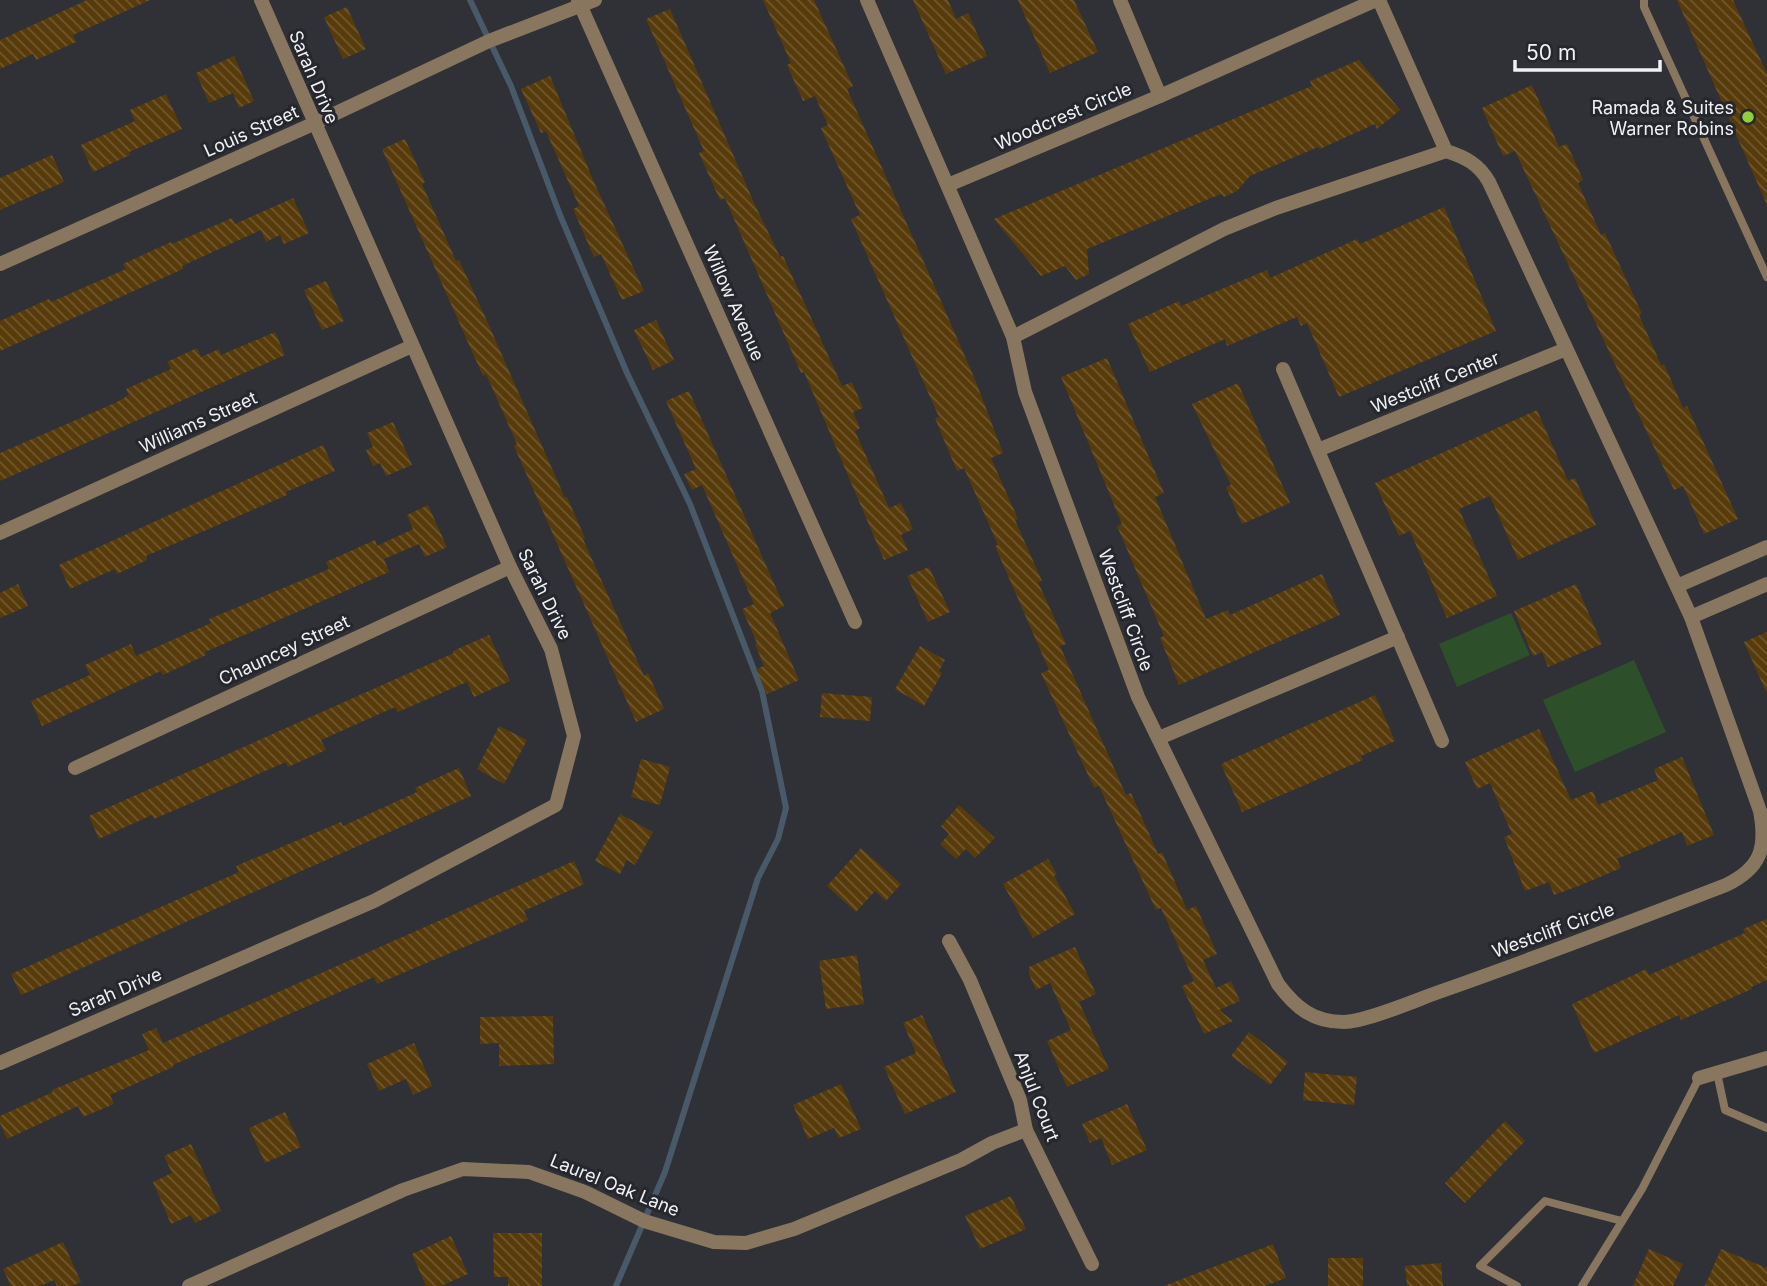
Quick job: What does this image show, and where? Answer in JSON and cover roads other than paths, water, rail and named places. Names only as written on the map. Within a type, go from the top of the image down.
[{"type":"street","name":"Sarah Drive","points":[[0,1063],[374,901],[556,805],[574,736],[551,649],[510,567],[313,124],[261,0]]},
{"type":"street","name":"Louis Street","points":[[0,264],[313,124],[489,41],[579,3],[595,0]]},
{"type":"street","points":[[867,0],[948,185]]},
{"type":"street","points":[[1119,0],[1160,96]]},
{"type":"street","points":[[1013,337],[1224,229],[1276,208],[1446,151],[1377,0]]},
{"type":"street","name":"Woodcrest Circle","points":[[948,185],[1160,96],[1377,0]]},
{"type":"street","name":"Willow Avenue","points":[[579,3],[855,622]]},
{"type":"street","name":"Westcliff Circle","points":[[948,185],[1013,337],[1025,391],[1138,697],[1279,984],[1293,1004],[1315,1017],[1346,1022],[1537,958],[1745,876],[1758,859],[1763,845],[1764,828],[1760,811],[1691,617],[1482,169],[1463,156],[1446,151]]},
{"type":"street","name":"Williams Street","points":[[0,533],[412,346]]},
{"type":"street","name":"Westcliff Center","points":[[1318,450],[1566,349]]},
{"type":"street","points":[[1283,369],[1443,741]]},
{"type":"street","points":[[1676,586],[1767,547]]},
{"type":"street","name":"Chauncey Street","points":[[75,768],[510,567]]},
{"type":"street","points":[[1691,617],[1767,583]]},
{"type":"street","points":[[1159,738],[1398,637]]},
{"type":"street","name":"Anjul Court","points":[[949,941],[975,991],[1020,1100],[1026,1130],[1092,1264]]},
{"type":"street","points":[[1699,1078],[1767,1058]]},
{"type":"street","name":"Laurel Oak Lane","points":[[189,1286],[403,1190],[463,1169],[529,1172],[585,1192],[644,1221],[714,1242],[746,1243],[794,1229],[1026,1130]]},
{"type":"lane","points":[[1644,0],[1644,7],[1767,277]]},
{"type":"lane","points":[[1717,1073],[1725,1110],[1767,1128]]},
{"type":"lane","points":[[1582,1286],[1642,1189],[1699,1078]]},
{"type":"lane","points":[[1517,1286],[1480,1266],[1545,1201],[1622,1221]]},
{"type":"waterway","points":[[470,0],[511,86],[560,215],[627,373],[690,504],[762,691],[786,808],[778,839],[758,878],[665,1172],[616,1286]]},
{"type":"place","name":"Ramada & Suites Warner Robins","points":[[1748,117]]}]
